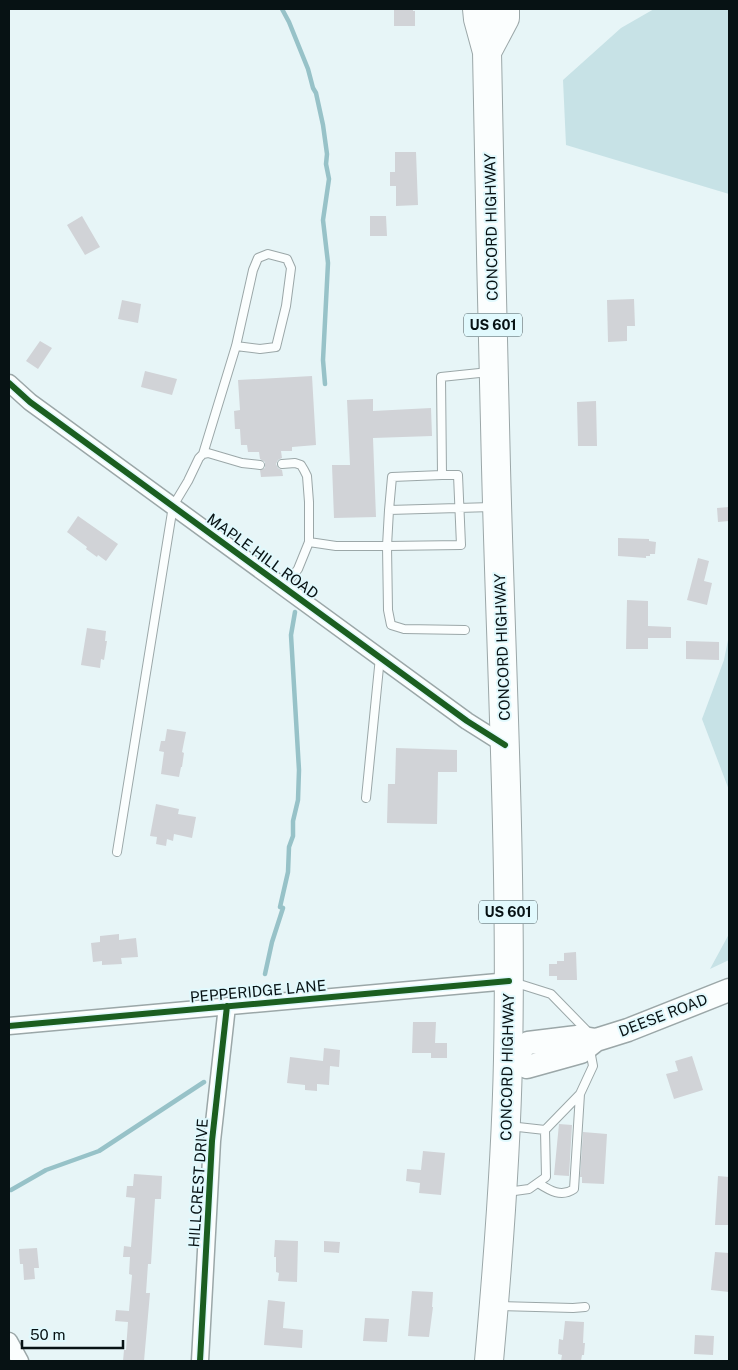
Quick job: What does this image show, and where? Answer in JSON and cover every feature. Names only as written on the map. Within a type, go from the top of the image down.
[{"type":"highway","name":"CONCORD HIGHWAY","points":[[477,9],[487,52],[497,506],[505,745],[509,981],[506,1126],[489,1361]]},
{"type":"highway","name":"CONCORD HIGHWAY","points":[[487,52],[505,18],[505,9]]},
{"type":"street","name":"MAPLE HILL ROAD","points":[[9,383],[38,407],[467,721],[505,745]]},
{"type":"street","name":"PEPPERIDGE LANE","points":[[9,1026],[509,981]]},
{"type":"street","name":"DEESE ROAD","points":[[508,1059],[527,1067],[581,1052],[593,1043],[729,990]]},
{"type":"street","name":"HILLCREST DRIVE","points":[[200,1361],[212,1141],[227,1006]]},
{"type":"street","points":[[9,1341],[20,1361]]},
{"type":"lane","points":[[117,852],[173,506],[203,454],[236,346],[253,270],[258,258],[268,254],[287,259],[291,268],[286,306],[276,347],[260,349],[236,346]]},
{"type":"lane","points":[[442,474],[441,377],[494,372]]},
{"type":"lane","points":[[203,454],[208,453],[242,463],[260,465]]},
{"type":"lane","points":[[282,464],[295,463],[301,465],[307,476],[309,542],[298,569],[284,587]]},
{"type":"lane","points":[[309,542],[336,546],[387,546],[461,545],[458,475],[392,477],[387,546],[388,610],[391,625],[404,628],[466,630]]},
{"type":"lane","points":[[389,510],[497,506]]},
{"type":"lane","points":[[366,798],[380,657]]},
{"type":"lane","points":[[502,1192],[529,1189],[546,1177],[544,1130],[580,1094],[593,1066],[593,1043],[551,994],[509,981]]},
{"type":"lane","points":[[538,1183],[550,1191],[564,1194],[574,1189],[580,1094]]},
{"type":"lane","points":[[506,1126],[544,1130]]},
{"type":"lane","points":[[494,1306],[585,1307]]},
{"type":"shaded area","points":[[654,9],[729,9],[729,194],[566,145],[563,80],[621,28]]},
{"type":"shaded area","points":[[729,635],[729,790],[702,719],[724,660]]},
{"type":"shaded area","points":[[729,934],[729,960],[710,969]]},
{"type":"building","points":[[394,9],[413,9],[415,11],[415,26],[394,26]]},
{"type":"building","points":[[395,152],[416,152],[418,205],[396,206],[396,186],[390,186],[390,172],[395,172]]},
{"type":"building","points":[[82,216],[100,247],[85,255],[67,225]]},
{"type":"building","points":[[370,216],[386,216],[387,236],[370,236]]},
{"type":"building","points":[[634,299],[635,326],[627,326],[627,341],[608,342],[607,300]]},
{"type":"building","points":[[122,300],[141,304],[138,323],[118,319]]},
{"type":"building","points":[[40,341],[52,348],[38,369],[26,361]]},
{"type":"building","points":[[145,371],[177,379],[172,395],[141,387]]},
{"type":"building","points":[[312,376],[316,445],[292,447],[292,451],[281,451],[282,458],[276,464],[282,470],[283,476],[261,477],[260,470],[265,468],[265,462],[260,459],[259,452],[248,452],[247,445],[241,445],[240,429],[235,429],[234,411],[240,410],[238,380]]},
{"type":"building","points":[[373,399],[373,411],[431,408],[432,436],[373,438],[376,517],[334,518],[332,465],[350,465],[347,400]]},
{"type":"building","points":[[596,401],[597,446],[578,446],[577,402]]},
{"type":"building","points":[[729,507],[729,521],[718,522],[717,508]]},
{"type":"building","points":[[78,516],[118,544],[106,561],[86,549],[87,547],[67,532]]},
{"type":"building","points":[[618,538],[649,539],[649,541],[656,542],[655,554],[650,554],[646,558],[618,556]]},
{"type":"building","points":[[698,558],[709,561],[704,581],[712,583],[707,605],[687,600]]},
{"type":"building","points":[[627,600],[648,601],[648,626],[671,627],[671,638],[648,638],[648,649],[626,649]]},
{"type":"building","points":[[87,628],[106,631],[105,641],[107,641],[104,660],[101,659],[100,668],[81,665]]},
{"type":"building","points":[[686,641],[719,642],[719,660],[686,659]]},
{"type":"building","points":[[167,729],[186,732],[179,777],[161,774],[164,752],[159,751],[161,741],[165,741]]},
{"type":"building","points":[[396,748],[457,750],[457,772],[438,772],[437,824],[387,823],[388,784],[395,784]]},
{"type":"building","points":[[156,804],[179,809],[178,814],[196,817],[192,838],[174,834],[173,841],[167,839],[166,846],[156,844],[157,837],[150,836]]},
{"type":"building","points":[[119,934],[119,940],[136,938],[138,957],[121,958],[122,964],[102,965],[102,961],[93,962],[91,943],[100,942],[100,936]]},
{"type":"building","points":[[576,952],[577,980],[557,980],[557,976],[549,976],[549,964],[557,964],[557,961],[564,961],[564,953]]},
{"type":"building","points":[[413,1022],[436,1022],[435,1043],[447,1043],[447,1058],[431,1058],[431,1053],[412,1053]]},
{"type":"building","points":[[324,1048],[340,1050],[339,1067],[330,1066],[329,1085],[317,1084],[317,1091],[305,1090],[305,1085],[287,1083],[290,1057],[323,1061]]},
{"type":"building","points":[[692,1056],[703,1090],[674,1099],[666,1074],[678,1071],[675,1061]]},
{"type":"building","points":[[559,1124],[572,1125],[569,1176],[554,1175]]},
{"type":"building","points":[[583,1132],[607,1134],[604,1184],[582,1183],[582,1177],[580,1177]]},
{"type":"building","points":[[423,1151],[445,1153],[441,1195],[419,1193],[420,1183],[406,1181],[407,1169],[421,1170]]},
{"type":"building","points":[[134,1174],[162,1176],[161,1199],[155,1199],[151,1264],[148,1264],[146,1293],[150,1293],[144,1361],[123,1361],[124,1350],[126,1350],[128,1322],[115,1321],[116,1310],[129,1311],[132,1275],[129,1274],[130,1257],[123,1257],[124,1246],[131,1247],[135,1198],[126,1197],[127,1186],[133,1186]]},
{"type":"building","points":[[718,1176],[729,1177],[729,1225],[715,1225]]},
{"type":"building","points":[[275,1240],[298,1241],[297,1282],[278,1281],[279,1273],[276,1272],[276,1257],[274,1257]]},
{"type":"building","points":[[324,1241],[340,1242],[339,1253],[324,1252]]},
{"type":"building","points":[[37,1248],[39,1268],[34,1268],[35,1279],[24,1280],[23,1264],[20,1264],[19,1249]]},
{"type":"building","points":[[715,1252],[729,1253],[729,1292],[711,1290]]},
{"type":"building","points":[[412,1291],[433,1292],[429,1337],[408,1336]]},
{"type":"building","points":[[268,1300],[285,1302],[283,1328],[303,1330],[302,1348],[264,1345]]},
{"type":"building","points":[[365,1318],[389,1319],[387,1342],[363,1341]]},
{"type":"building","points":[[565,1321],[584,1322],[583,1343],[585,1343],[584,1355],[582,1355],[581,1361],[561,1361],[562,1355],[558,1354],[559,1339],[563,1340]]},
{"type":"building","points":[[695,1335],[714,1336],[713,1355],[694,1354]]},
{"type":"waterway","points":[[282,9],[289,22],[316,93],[327,154],[326,164],[329,179],[323,220],[328,263],[323,360],[325,384]]},
{"type":"waterway","points":[[265,974],[272,942],[283,908],[280,907],[288,872],[289,847],[293,836],[293,821],[298,800],[299,770],[291,635],[295,612]]},
{"type":"waterway","points":[[9,1190],[46,1170],[99,1151],[204,1082]]},
{"type":"cycle path","points":[[9,383],[30,402],[467,721],[505,745]]},
{"type":"cycle path","points":[[9,1026],[509,981]]},
{"type":"cycle path","points":[[200,1361],[212,1141],[227,1006]]}]
